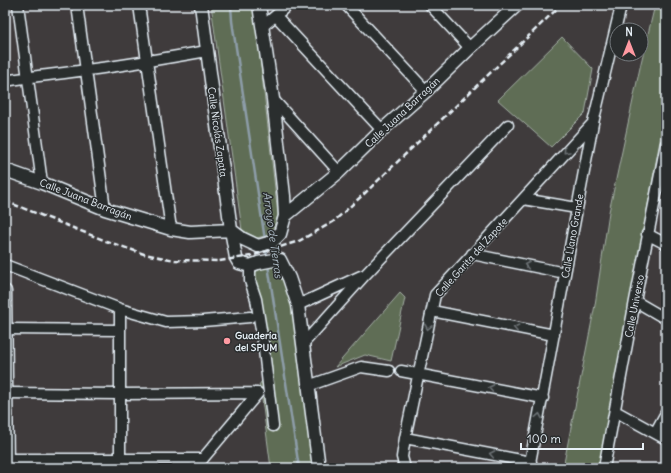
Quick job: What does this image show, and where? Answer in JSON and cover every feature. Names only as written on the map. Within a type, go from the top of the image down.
[{"type":"street","points":[[18,5],[42,182]]},
{"type":"street","points":[[77,5],[105,209]]},
{"type":"street","points":[[139,5],[171,229]]},
{"type":"street","name":"Calle Nicolás Zapata","points":[[201,5],[236,258],[239,263],[254,264]]},
{"type":"street","points":[[231,230],[243,240],[258,246],[272,242],[280,234],[285,216],[273,99],[259,5]]},
{"type":"street","points":[[262,27],[288,5]]},
{"type":"street","points":[[346,5],[426,91]]},
{"type":"street","points":[[430,5],[470,48]]},
{"type":"street","name":"Calle Juana Barragán","points":[[285,216],[339,172],[515,6]]},
{"type":"street","name":"Calle Llano Grande","points":[[530,465],[593,123],[621,6]]},
{"type":"street","points":[[276,16],[382,130]]},
{"type":"street","points":[[5,81],[207,51]]},
{"type":"street","points":[[273,99],[339,172]]},
{"type":"street","name":"Calle Garita del Zapote","points":[[405,468],[402,457],[405,438],[435,294],[593,123]]},
{"type":"street","points":[[303,344],[365,275],[508,125]]},
{"type":"street","name":"Calle Universo","points":[[604,468],[666,144]]},
{"type":"street","name":"Calle Juana Barragán","points":[[5,170],[42,182],[105,209],[171,229],[190,232],[231,230]]},
{"type":"street","points":[[523,199],[577,208]]},
{"type":"street","points":[[648,234],[666,244]]},
{"type":"street","points":[[472,254],[565,273]]},
{"type":"street","points":[[273,426],[263,342],[256,299],[250,281],[254,264],[280,260],[289,278],[298,305],[319,468]]},
{"type":"street","points":[[5,264],[120,309],[166,322],[203,321],[250,317]]},
{"type":"street","points":[[298,305],[365,275]]},
{"type":"street","points":[[5,291],[7,464],[120,463],[203,459]]},
{"type":"street","points":[[635,301],[666,319]]},
{"type":"street","points":[[120,309],[120,463]]},
{"type":"street","points":[[432,310],[554,335]]},
{"type":"street","points":[[5,328],[120,330]]},
{"type":"street","points":[[308,386],[361,367],[389,371]]},
{"type":"street","points":[[401,371],[543,398]]},
{"type":"street","points":[[5,388],[120,394],[258,393],[194,468]]},
{"type":"street","points":[[615,411],[666,439]]},
{"type":"street","points":[[655,433],[666,413]]},
{"type":"street","points":[[405,438],[530,465]]},
{"type":"green space","points":[[211,5],[254,5],[278,215],[271,234],[257,238],[242,230]]},
{"type":"green space","points":[[655,5],[666,5],[666,108],[599,468],[563,468],[595,305],[609,212],[641,62],[649,62],[649,30]]},
{"type":"green space","points":[[562,37],[593,69],[585,113],[551,147],[498,100]]},
{"type":"green space","points":[[277,264],[294,304],[316,468],[271,468],[262,400],[262,389],[259,385],[264,378],[251,271]]},
{"type":"green space","points":[[400,293],[405,298],[391,361],[365,355],[335,367]]},
{"type":"waterway","name":"Arroyo de Tierras","points":[[231,5],[232,21],[265,240]]},
{"type":"waterway","name":"Arroyo de Tierras","points":[[266,247],[267,258]]},
{"type":"waterway","name":"Arroyo de Tierras","points":[[268,265],[299,468]]},
{"type":"railway","points":[[5,201],[106,241],[144,254],[175,260],[219,261],[251,256],[299,241],[333,222],[561,5]]},
{"type":"place","name":"Guadería del SPUM","points":[[227,341]]}]
